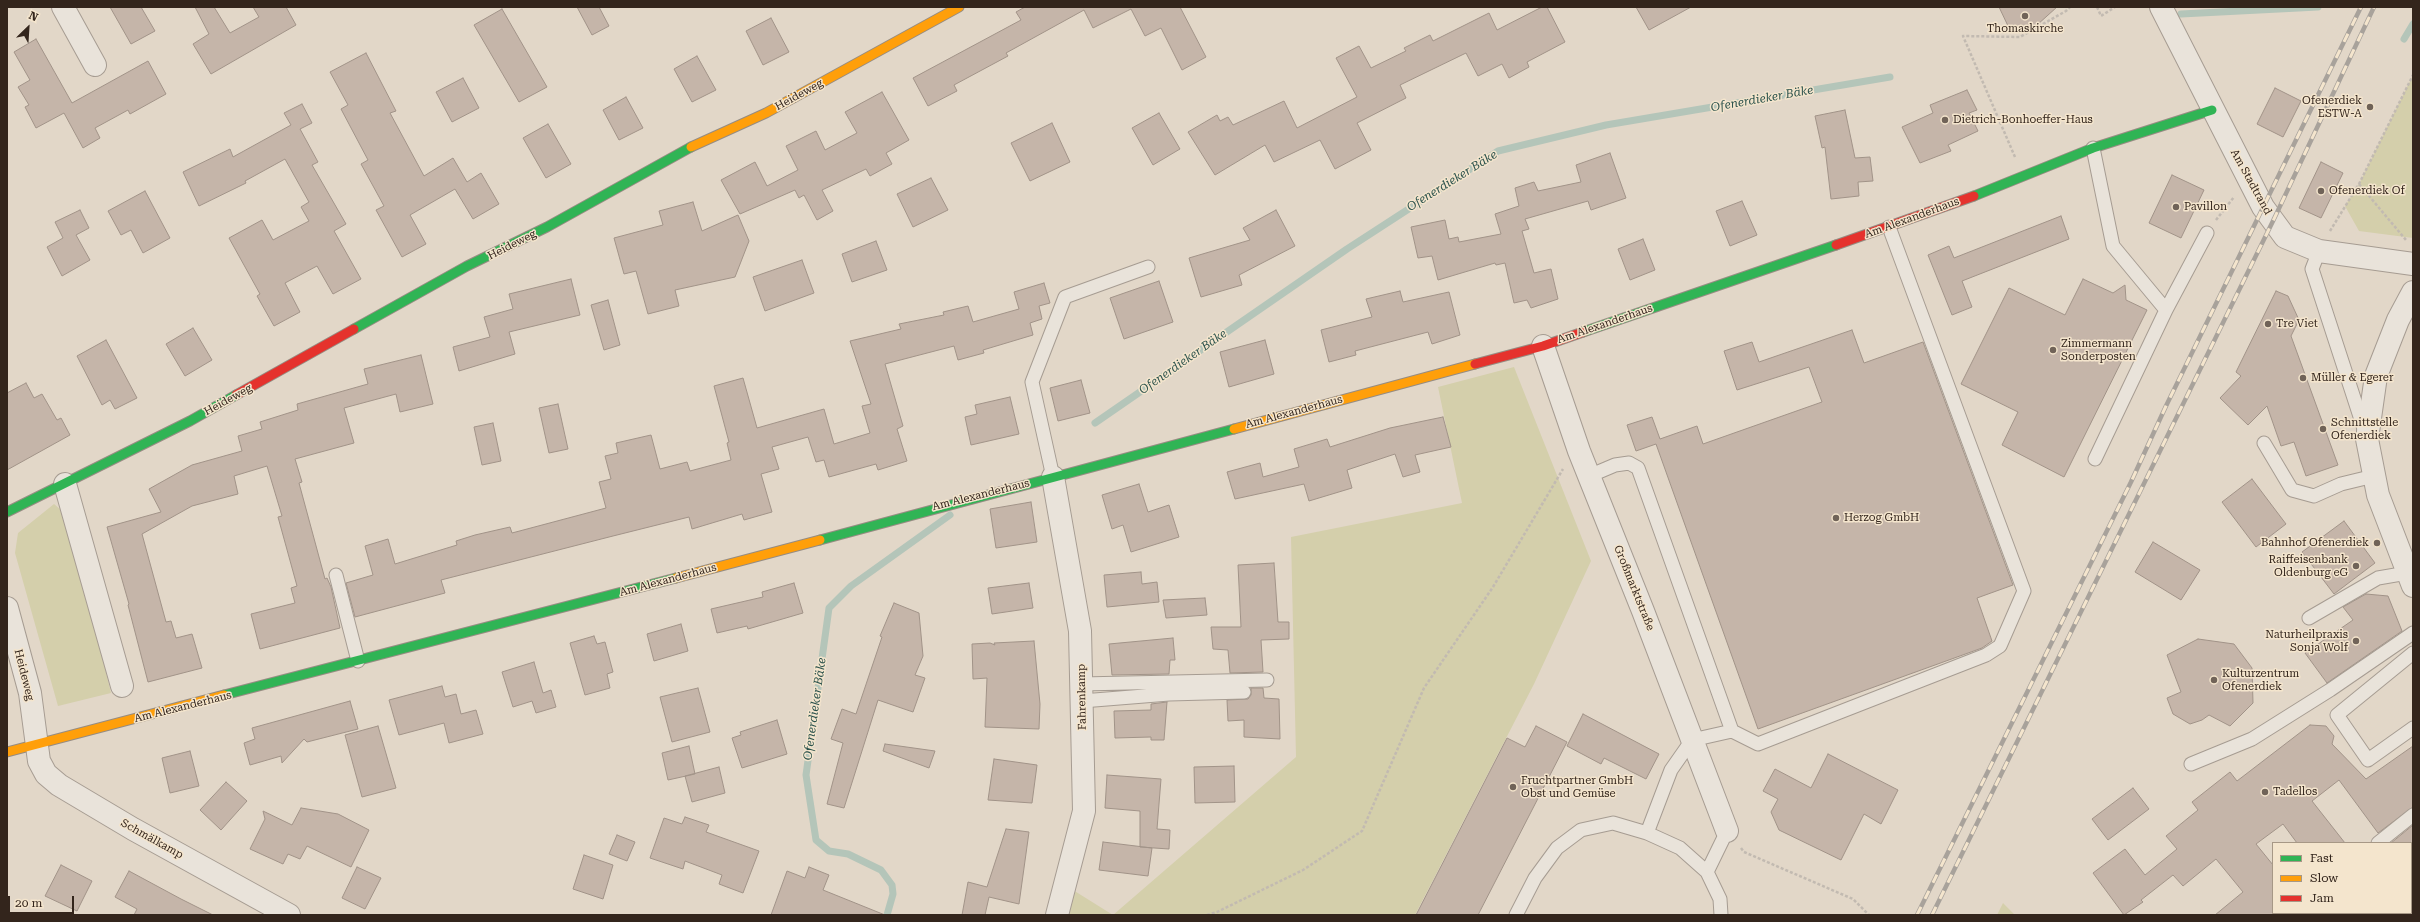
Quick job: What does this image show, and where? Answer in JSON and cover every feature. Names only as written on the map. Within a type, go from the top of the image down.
[{"type":"street","points":[[63,7],[95,65]]},
{"type":"street","name":"Heideweg","points":[[7,512],[190,421],[467,266],[547,227],[692,147],[766,113],[960,7]]},
{"type":"street","name":"Am Stadtrand","points":[[2161,7],[2212,110],[2263,207],[2285,237],[2315,260],[2413,264]]},
{"type":"street","name":"Am Alexanderhaus","points":[[7,752],[358,661],[1543,346],[1889,227],[2024,177],[2093,148],[2212,110]]},
{"type":"street","points":[[2411,577],[2378,495],[2367,439],[2376,376],[2398,320],[2413,292]]},
{"type":"street","name":"Großmarktstraße","points":[[1543,346],[1579,451],[1727,831]]},
{"type":"street","name":"Fahrenkamp","points":[[1053,477],[1080,631],[1084,812],[1057,915]]},
{"type":"street","points":[[65,484],[122,686]]},
{"type":"street","name":"Heideweg","points":[[7,608],[30,693],[37,744]]},
{"type":"street","name":"Schmälkamp","points":[[37,744],[39,761],[46,774],[59,785],[133,829],[290,915]]},
{"type":"lane","points":[[2093,148],[2113,246],[2166,310]]},
{"type":"lane","points":[[1647,833],[1671,770],[1692,740],[1732,731],[1758,744],[1986,655],[2000,646],[2024,591],[1904,267],[1894,246],[1889,227]]},
{"type":"lane","points":[[2095,459],[2166,310],[2207,234]]},
{"type":"lane","points":[[2315,260],[2367,439]]},
{"type":"lane","points":[[1053,477],[1032,382],[1065,297],[1148,267]]},
{"type":"lane","points":[[2264,443],[2292,490],[2314,496],[2341,484],[2374,476]]},
{"type":"lane","points":[[1589,476],[1615,465],[1629,462],[1638,468],[1732,731]]},
{"type":"lane","points":[[336,575],[358,661]]},
{"type":"lane","points":[[2309,618],[2378,578],[2411,577]]},
{"type":"lane","points":[[2191,764],[2252,738],[2330,690],[2413,633]]},
{"type":"lane","points":[[2413,653],[2337,715],[2368,760],[2413,728]]},
{"type":"lane","points":[[1082,692],[1267,680]]},
{"type":"lane","points":[[1082,692],[1168,694],[1244,692]]},
{"type":"lane","points":[[2379,842],[2413,816]]},
{"type":"lane","points":[[1516,915],[1536,878],[1557,848],[1581,830],[1613,823],[1647,833],[1680,848],[1706,872],[1720,899],[1721,915]]},
{"type":"lane","points":[[1706,872],[1727,831]]},
{"type":"path","points":[[2024,177],[1963,36],[2020,37],[2066,11],[2070,7]]},
{"type":"path","points":[[2097,7],[2101,16],[2115,7]]},
{"type":"path","points":[[2315,260],[2358,184],[2413,74]]},
{"type":"path","points":[[2358,184],[2408,242]]},
{"type":"path","points":[[2207,234],[2224,207],[2237,193]]},
{"type":"path","points":[[1207,915],[1217,912],[1303,870],[1362,831],[1424,688],[1493,587],[1563,468],[1579,451]]},
{"type":"path","points":[[1727,831],[1744,852],[1854,899],[1869,915]]},
{"type":"shaded area","points":[[2413,75],[2413,238],[2359,231],[2345,206],[2359,184]]},
{"type":"shaded area","points":[[1514,367],[1591,561],[1534,684],[1415,915],[1113,915],[1296,757],[1291,537],[1462,503],[1438,387]]},
{"type":"shaded area","points":[[54,504],[68,516],[111,693],[58,706],[15,553],[18,533]]},
{"type":"shaded area","points":[[1065,885],[1113,915],[1057,915]]},
{"type":"shaded area","points":[[2003,903],[2015,915],[1997,915]]},
{"type":"building","points":[[110,7],[141,7],[155,31],[131,44]]},
{"type":"building","points":[[195,7],[214,7],[230,33],[259,17],[253,7],[286,7],[296,25],[211,74],[193,44],[209,34]]},
{"type":"building","points":[[577,7],[599,7],[609,26],[592,35]]},
{"type":"building","points":[[1025,7],[1180,7],[1206,57],[1182,70],[1161,28],[1145,36],[1131,9],[1093,28],[1084,10],[1006,53],[1008,56],[954,85],[957,91],[928,106],[913,78],[1021,20],[1016,12]]},
{"type":"building","points":[[1542,7],[1547,7],[1565,42],[1527,62],[1529,67],[1509,78],[1502,64],[1478,76],[1466,53],[1400,85],[1406,98],[1357,123],[1371,150],[1335,169],[1320,140],[1274,162],[1265,145],[1215,175],[1188,132],[1217,115],[1220,121],[1228,117],[1233,125],[1284,101],[1297,128],[1357,97],[1336,58],[1359,46],[1371,68],[1406,51],[1404,48],[1430,35],[1433,41],[1489,13],[1497,30]]},
{"type":"building","points":[[1636,7],[1691,7],[1649,30]]},
{"type":"building","name":"Thomaskirche","points":[[1999,7],[2057,7],[2037,25],[2009,28]]},
{"type":"building","points":[[502,9],[547,87],[519,102],[474,25]]},
{"type":"building","points":[[771,18],[789,52],[763,65],[746,31]]},
{"type":"building","points":[[36,39],[72,103],[148,61],[166,94],[130,114],[128,110],[95,128],[100,138],[83,148],[64,113],[36,128],[25,107],[29,105],[18,87],[30,80],[14,52]]},
{"type":"building","points":[[366,53],[396,111],[390,113],[424,176],[453,158],[467,182],[481,173],[499,204],[473,219],[455,189],[410,215],[426,244],[402,257],[376,210],[384,206],[361,164],[368,160],[341,109],[348,105],[330,72]]},
{"type":"building","points":[[697,56],[716,90],[692,102],[674,69]]},
{"type":"building","points":[[463,78],[479,108],[452,122],[436,92]]},
{"type":"building","points":[[2275,88],[2301,101],[2283,137],[2257,124]]},
{"type":"building","name":"Dietrich-Bonhoeffer-Haus","points":[[1967,90],[1977,110],[1969,113],[1978,131],[1948,145],[1951,151],[1920,163],[1902,127],[1933,113],[1930,105]]},
{"type":"building","points":[[882,92],[909,140],[886,153],[892,164],[870,176],[866,169],[822,190],[833,211],[817,220],[804,195],[799,198],[795,190],[740,214],[721,180],[755,162],[767,186],[798,170],[786,146],[816,131],[825,150],[857,133],[845,112]]},
{"type":"building","points":[[626,97],[643,128],[619,140],[603,110]]},
{"type":"building","points":[[302,104],[312,123],[300,129],[318,162],[312,165],[346,224],[334,231],[361,279],[333,294],[317,266],[285,283],[300,312],[274,326],[257,296],[260,294],[229,238],[262,220],[273,240],[309,221],[301,207],[309,202],[285,159],[245,181],[246,183],[199,206],[183,172],[230,149],[233,157],[291,125],[284,113]]},
{"type":"building","points":[[1845,110],[1855,158],[1870,157],[1873,181],[1858,182],[1859,196],[1831,199],[1825,147],[1822,148],[1815,116]]},
{"type":"building","points":[[1159,113],[1180,149],[1153,165],[1132,128]]},
{"type":"building","points":[[1052,123],[1070,162],[1030,181],[1011,143]]},
{"type":"building","points":[[548,124],[571,164],[546,178],[523,138]]},
{"type":"building","points":[[1610,153],[1626,198],[1591,210],[1588,201],[1525,219],[1529,229],[1522,231],[1534,273],[1551,269],[1558,299],[1531,308],[1527,300],[1514,303],[1505,263],[1496,265],[1495,263],[1438,280],[1432,256],[1418,258],[1411,227],[1445,220],[1449,239],[1458,237],[1459,242],[1501,234],[1495,214],[1519,206],[1515,188],[1534,182],[1538,191],[1581,182],[1576,165]]},
{"type":"building","name":"Ofenerdiek Of","points":[[2321,162],[2343,173],[2321,218],[2299,208]]},
{"type":"building","name":"Pavillon","points":[[2172,175],[2204,190],[2181,238],[2149,223]]},
{"type":"building","points":[[931,178],[948,210],[913,227],[897,194]]},
{"type":"building","points":[[145,191],[170,238],[143,253],[131,230],[121,235],[108,211]]},
{"type":"building","points":[[1742,201],[1757,235],[1730,246],[1716,211]]},
{"type":"building","points":[[693,202],[702,231],[738,215],[749,241],[735,277],[675,290],[679,306],[648,314],[636,271],[624,274],[614,238],[663,225],[659,211]]},
{"type":"building","points":[[80,210],[89,228],[76,235],[90,260],[62,276],[47,247],[63,238],[55,222]]},
{"type":"building","points":[[1276,210],[1295,246],[1239,275],[1242,285],[1201,297],[1189,258],[1250,240],[1243,228]]},
{"type":"building","points":[[2061,216],[2069,239],[1962,281],[1972,307],[1952,315],[1928,255],[1949,246],[1954,258]]},
{"type":"building","points":[[1643,239],[1655,270],[1630,280],[1618,249]]},
{"type":"building","points":[[876,241],[887,270],[852,282],[842,254]]},
{"type":"building","points":[[802,260],[814,293],[765,311],[753,277]]},
{"type":"building","points":[[571,279],[580,315],[509,332],[515,354],[459,371],[453,347],[490,337],[484,317],[513,309],[509,294]]},
{"type":"building","name":"Zimmermann Sonderposten","points":[[2083,279],[2113,293],[2125,285],[2126,300],[2147,310],[2064,477],[2002,445],[2018,412],[1961,384],[2009,288],[2065,315]]},
{"type":"building","points":[[1159,281],[1173,322],[1124,339],[1110,298]]},
{"type":"building","points":[[1044,283],[1050,303],[1039,306],[1042,319],[1030,323],[1033,335],[983,350],[984,353],[958,360],[954,346],[885,364],[903,426],[897,429],[907,461],[878,470],[876,464],[829,477],[824,460],[816,462],[808,437],[772,447],[779,469],[761,474],[772,512],[744,520],[742,514],[692,529],[689,517],[613,536],[441,580],[445,593],[355,617],[346,583],[373,575],[365,546],[388,539],[395,564],[457,545],[456,541],[475,535],[510,527],[512,533],[606,508],[599,482],[611,479],[605,456],[618,453],[616,443],[651,435],[660,469],[687,462],[690,471],[731,460],[727,443],[729,442],[714,386],[743,378],[757,428],[824,409],[834,444],[870,433],[862,406],[871,404],[850,341],[901,329],[899,324],[944,315],[943,312],[968,306],[973,322],[1019,309],[1014,292]]},
{"type":"building","points":[[1400,291],[1403,302],[1449,292],[1460,335],[1432,344],[1428,332],[1355,351],[1356,355],[1329,362],[1321,330],[1372,317],[1366,299]]},
{"type":"building","points":[[2276,291],[2288,296],[2299,320],[2291,336],[2338,465],[2306,476],[2294,442],[2281,446],[2267,406],[2248,425],[2220,398],[2241,376],[2236,372]]},
{"type":"building","points":[[608,300],[620,345],[604,350],[591,305]]},
{"type":"building","points":[[193,328],[212,360],[185,376],[166,344]]},
{"type":"building","name":"Herzog GmbH","points":[[1852,330],[1864,363],[1923,342],[2013,585],[1977,598],[1992,641],[1982,648],[1758,729],[1656,444],[1636,451],[1627,425],[1652,417],[1660,439],[1697,426],[1703,444],[1822,402],[1809,367],[1737,390],[1724,351],[1752,342],[1759,362]]},
{"type":"building","points":[[106,340],[137,398],[115,409],[110,400],[102,405],[77,356]]},
{"type":"building","points":[[1265,340],[1274,374],[1229,387],[1220,352]]},
{"type":"building","points":[[421,355],[433,404],[400,412],[396,394],[344,408],[354,443],[295,459],[302,482],[299,483],[325,579],[327,578],[331,587],[340,628],[260,649],[251,614],[295,603],[291,588],[297,586],[278,517],[282,516],[267,466],[234,476],[238,494],[192,506],[142,534],[166,622],[171,621],[176,638],[192,634],[202,668],[148,682],[128,605],[129,604],[107,527],[161,512],[149,489],[192,465],[242,451],[238,436],[262,429],[260,422],[298,410],[297,404],[368,384],[364,369]]},
{"type":"building","points":[[1081,380],[1090,413],[1058,421],[1050,388]]},
{"type":"building","points":[[26,383],[34,398],[42,394],[57,420],[61,418],[70,435],[7,470],[7,393]]},
{"type":"building","points":[[1010,397],[1019,434],[971,445],[965,417],[977,414],[975,405]]},
{"type":"building","points":[[558,404],[568,449],[549,453],[539,408]]},
{"type":"building","points":[[1443,417],[1451,447],[1415,455],[1420,472],[1403,477],[1395,454],[1347,470],[1352,488],[1309,501],[1304,484],[1235,499],[1227,472],[1260,463],[1263,477],[1299,467],[1294,449],[1327,439],[1330,447],[1390,428]]},
{"type":"building","points":[[493,423],[501,461],[482,465],[474,427]]},
{"type":"building","points":[[2252,479],[2286,524],[2256,547],[2222,502]]},
{"type":"building","points":[[1139,484],[1148,512],[1169,505],[1179,537],[1131,552],[1123,525],[1112,529],[1102,495]]},
{"type":"building","points":[[1031,502],[1037,542],[996,548],[990,509]]},
{"type":"building","points":[[2344,521],[2375,563],[2334,594],[2302,552]]},
{"type":"building","points":[[2153,542],[2200,570],[2181,600],[2135,572]]},
{"type":"building","points":[[1274,563],[1278,622],[1289,622],[1289,639],[1261,640],[1263,672],[1230,673],[1228,650],[1213,649],[1211,627],[1241,627],[1238,565]]},
{"type":"building","points":[[1141,572],[1142,584],[1157,582],[1159,602],[1107,607],[1104,575]]},
{"type":"building","points":[[794,583],[803,613],[748,629],[747,626],[717,633],[711,609],[763,597],[762,592]]},
{"type":"building","points":[[1029,583],[1033,608],[992,614],[988,588]]},
{"type":"building","name":"Naturheilpraxis Sonja Wolf","points":[[2366,594],[2388,596],[2402,631],[2327,683],[2305,653],[2353,620],[2343,607]]},
{"type":"building","points":[[1205,598],[1207,615],[1166,618],[1163,600]]},
{"type":"building","points":[[894,603],[919,613],[923,656],[915,675],[925,678],[913,712],[878,700],[844,808],[827,804],[843,743],[831,739],[842,709],[856,714],[882,637],[880,636]]},
{"type":"building","points":[[681,624],[688,651],[654,661],[647,634]]},
{"type":"building","points":[[594,636],[597,644],[605,642],[613,672],[607,674],[610,688],[585,695],[570,643]]},
{"type":"building","points":[[1173,638],[1175,660],[1170,660],[1169,674],[1112,675],[1109,644]]},
{"type":"building","name":"Kulturzentrum Ofenerdiek","points":[[2198,639],[2234,644],[2252,668],[2253,703],[2230,726],[2209,715],[2202,720],[2190,724],[2173,714],[2167,698],[2181,692],[2167,655]]},
{"type":"building","points":[[1034,641],[1040,704],[1039,729],[985,727],[987,678],[973,679],[972,644],[990,643],[995,645],[994,643]]},
{"type":"building","points":[[534,662],[543,693],[551,690],[556,707],[536,713],[532,701],[513,707],[502,672]]},
{"type":"building","points":[[442,686],[445,697],[456,694],[461,714],[476,710],[483,734],[449,743],[444,723],[399,735],[389,700]]},
{"type":"building","points":[[698,688],[710,732],[672,742],[660,697]]},
{"type":"building","points":[[1251,688],[1263,688],[1264,698],[1279,699],[1280,739],[1244,737],[1244,720],[1228,721],[1227,700],[1248,699],[1251,695]]},
{"type":"building","points":[[350,701],[358,729],[307,742],[304,739],[282,763],[281,756],[250,765],[244,743],[255,739],[252,728]]},
{"type":"building","points":[[1167,702],[1164,740],[1151,740],[1151,737],[1115,738],[1114,711],[1151,710],[1151,704]]},
{"type":"building","points":[[1583,714],[1659,754],[1646,779],[1604,758],[1601,764],[1567,746]]},
{"type":"building","points":[[777,720],[787,754],[742,768],[732,738],[741,735],[740,732]]},
{"type":"building","points":[[2310,725],[2326,726],[2334,736],[2332,744],[2366,779],[2413,746],[2413,807],[2378,833],[2339,780],[2312,801],[2344,842],[2296,842],[2283,824],[2256,844],[2272,864],[2273,915],[2215,915],[2243,892],[2216,859],[2183,886],[2173,875],[2141,900],[2143,902],[2124,915],[2093,873],[2125,849],[2145,875],[2177,849],[2166,836],[2198,810],[2192,802],[2230,772],[2237,781]]},
{"type":"building","points":[[378,726],[396,788],[362,797],[345,735]]},
{"type":"building","points":[[1536,726],[1567,742],[1478,915],[1416,915],[1507,738],[1525,747]]},
{"type":"building","points":[[885,744],[935,751],[929,768],[883,751]]},
{"type":"building","points":[[689,746],[695,774],[668,780],[662,753]]},
{"type":"building","points":[[190,751],[199,786],[170,793],[162,758]]},
{"type":"building","points":[[1828,754],[1898,790],[1881,824],[1864,814],[1841,860],[1779,830],[1771,812],[1778,799],[1763,791],[1775,769],[1811,788]]},
{"type":"building","points":[[994,759],[1037,765],[1032,803],[988,800]]},
{"type":"building","points":[[1234,766],[1235,802],[1195,803],[1194,767]]},
{"type":"building","points":[[719,767],[725,793],[692,802],[685,776]]},
{"type":"building","points":[[1107,775],[1161,779],[1157,829],[1170,830],[1169,849],[1140,847],[1140,811],[1105,808]]},
{"type":"building","points":[[226,782],[247,801],[221,830],[200,810]]},
{"type":"building","points":[[2133,788],[2149,809],[2108,840],[2092,819]]},
{"type":"building","points":[[301,808],[338,814],[369,830],[351,867],[307,846],[300,859],[288,854],[283,864],[250,849],[265,819],[263,811],[292,825]]},
{"type":"building","points":[[685,817],[709,825],[706,832],[759,851],[743,893],[719,884],[722,875],[685,861],[683,869],[650,858],[664,818],[682,824]]},
{"type":"building","points":[[2413,825],[2413,843],[2392,842]]},
{"type":"building","points":[[1006,829],[1029,832],[1019,904],[989,897],[985,915],[962,915],[968,882],[987,887]]},
{"type":"building","points":[[617,835],[635,842],[627,861],[609,854]]},
{"type":"building","points":[[1103,842],[1152,848],[1148,876],[1099,870]]},
{"type":"building","points":[[584,855],[613,865],[603,899],[573,889]]},
{"type":"building","points":[[61,865],[92,881],[77,911],[45,896]]},
{"type":"building","points":[[357,867],[381,878],[365,909],[342,898]]},
{"type":"building","points":[[809,867],[829,875],[823,890],[885,915],[771,915],[787,871],[805,878]]},
{"type":"building","points":[[129,871],[213,915],[134,915],[137,909],[115,897]]},
{"type":"waterway","name":"Ofenerdieker Bäke","points":[[2181,14],[2318,7]]},
{"type":"waterway","name":"Ofenerdieker Bäke","points":[[2404,39],[2413,24]]},
{"type":"waterway","name":"Ofenerdieker Bäke","points":[[1095,423],[1347,249],[1498,151],[1606,125],[1890,77]]},
{"type":"waterway","name":"Ofenerdieker Bäke","points":[[887,915],[893,894],[892,885],[881,870],[848,854],[829,851],[816,840],[806,775],[829,608],[851,586],[950,515]]},
{"type":"railway","points":[[1917,915],[2131,482],[2166,406],[2361,7]]},
{"type":"railway","points":[[1932,915],[2273,221],[2374,7]]},
{"type":"traffic: fast","points":[[1974,196],[2093,148],[2212,110]]},
{"type":"traffic: fast","points":[[354,329],[467,266],[547,227],[691,147]]},
{"type":"traffic: fast","points":[[1583,332],[1836,245]]},
{"type":"traffic: fast","points":[[7,512],[190,421],[236,395]]},
{"type":"traffic: fast","points":[[820,540],[1234,429]]},
{"type":"traffic: fast","points":[[224,695],[676,578]]},
{"type":"traffic: slow","points":[[691,147],[766,113],[959,7]]},
{"type":"traffic: slow","points":[[1234,429],[1475,364]]},
{"type":"traffic: slow","points":[[676,578],[820,540]]},
{"type":"traffic: slow","points":[[7,752],[224,695]]},
{"type":"traffic: jam","points":[[1836,245],[1974,196]]},
{"type":"traffic: jam","points":[[236,395],[354,329]]},
{"type":"traffic: jam","points":[[1475,364],[1543,346],[1583,332]]},
{"type":"place","name":"Thomaskirche","points":[[2025,16]]},
{"type":"place","name":"Ofenerdiek ESTW-A","points":[[2370,107]]},
{"type":"place","name":"Dietrich-Bonhoeffer-Haus","points":[[1945,120]]},
{"type":"place","name":"Ofenerdiek Of","points":[[2321,191]]},
{"type":"place","name":"Pavillon","points":[[2176,207]]},
{"type":"place","name":"Tre Viet","points":[[2268,324]]},
{"type":"place","name":"Zimmermann Sonderposten","points":[[2053,350]]},
{"type":"place","name":"Müller & Egerer","points":[[2303,378]]},
{"type":"place","name":"Schnittstelle Ofenerdiek","points":[[2323,429]]},
{"type":"place","name":"Herzog GmbH","points":[[1836,518]]},
{"type":"place","name":"Bahnhof Ofenerdiek","points":[[2377,543]]},
{"type":"place","name":"Raiffeisenbank Oldenburg eG","points":[[2356,566]]},
{"type":"place","name":"Naturheilpraxis Sonja Wolf","points":[[2356,641]]},
{"type":"place","name":"Kulturzentrum Ofenerdiek","points":[[2214,680]]},
{"type":"place","name":"Fruchtpartner GmbH Obst und Gemüse","points":[[1513,787]]},
{"type":"place","name":"Tadellos","points":[[2265,792]]}]
